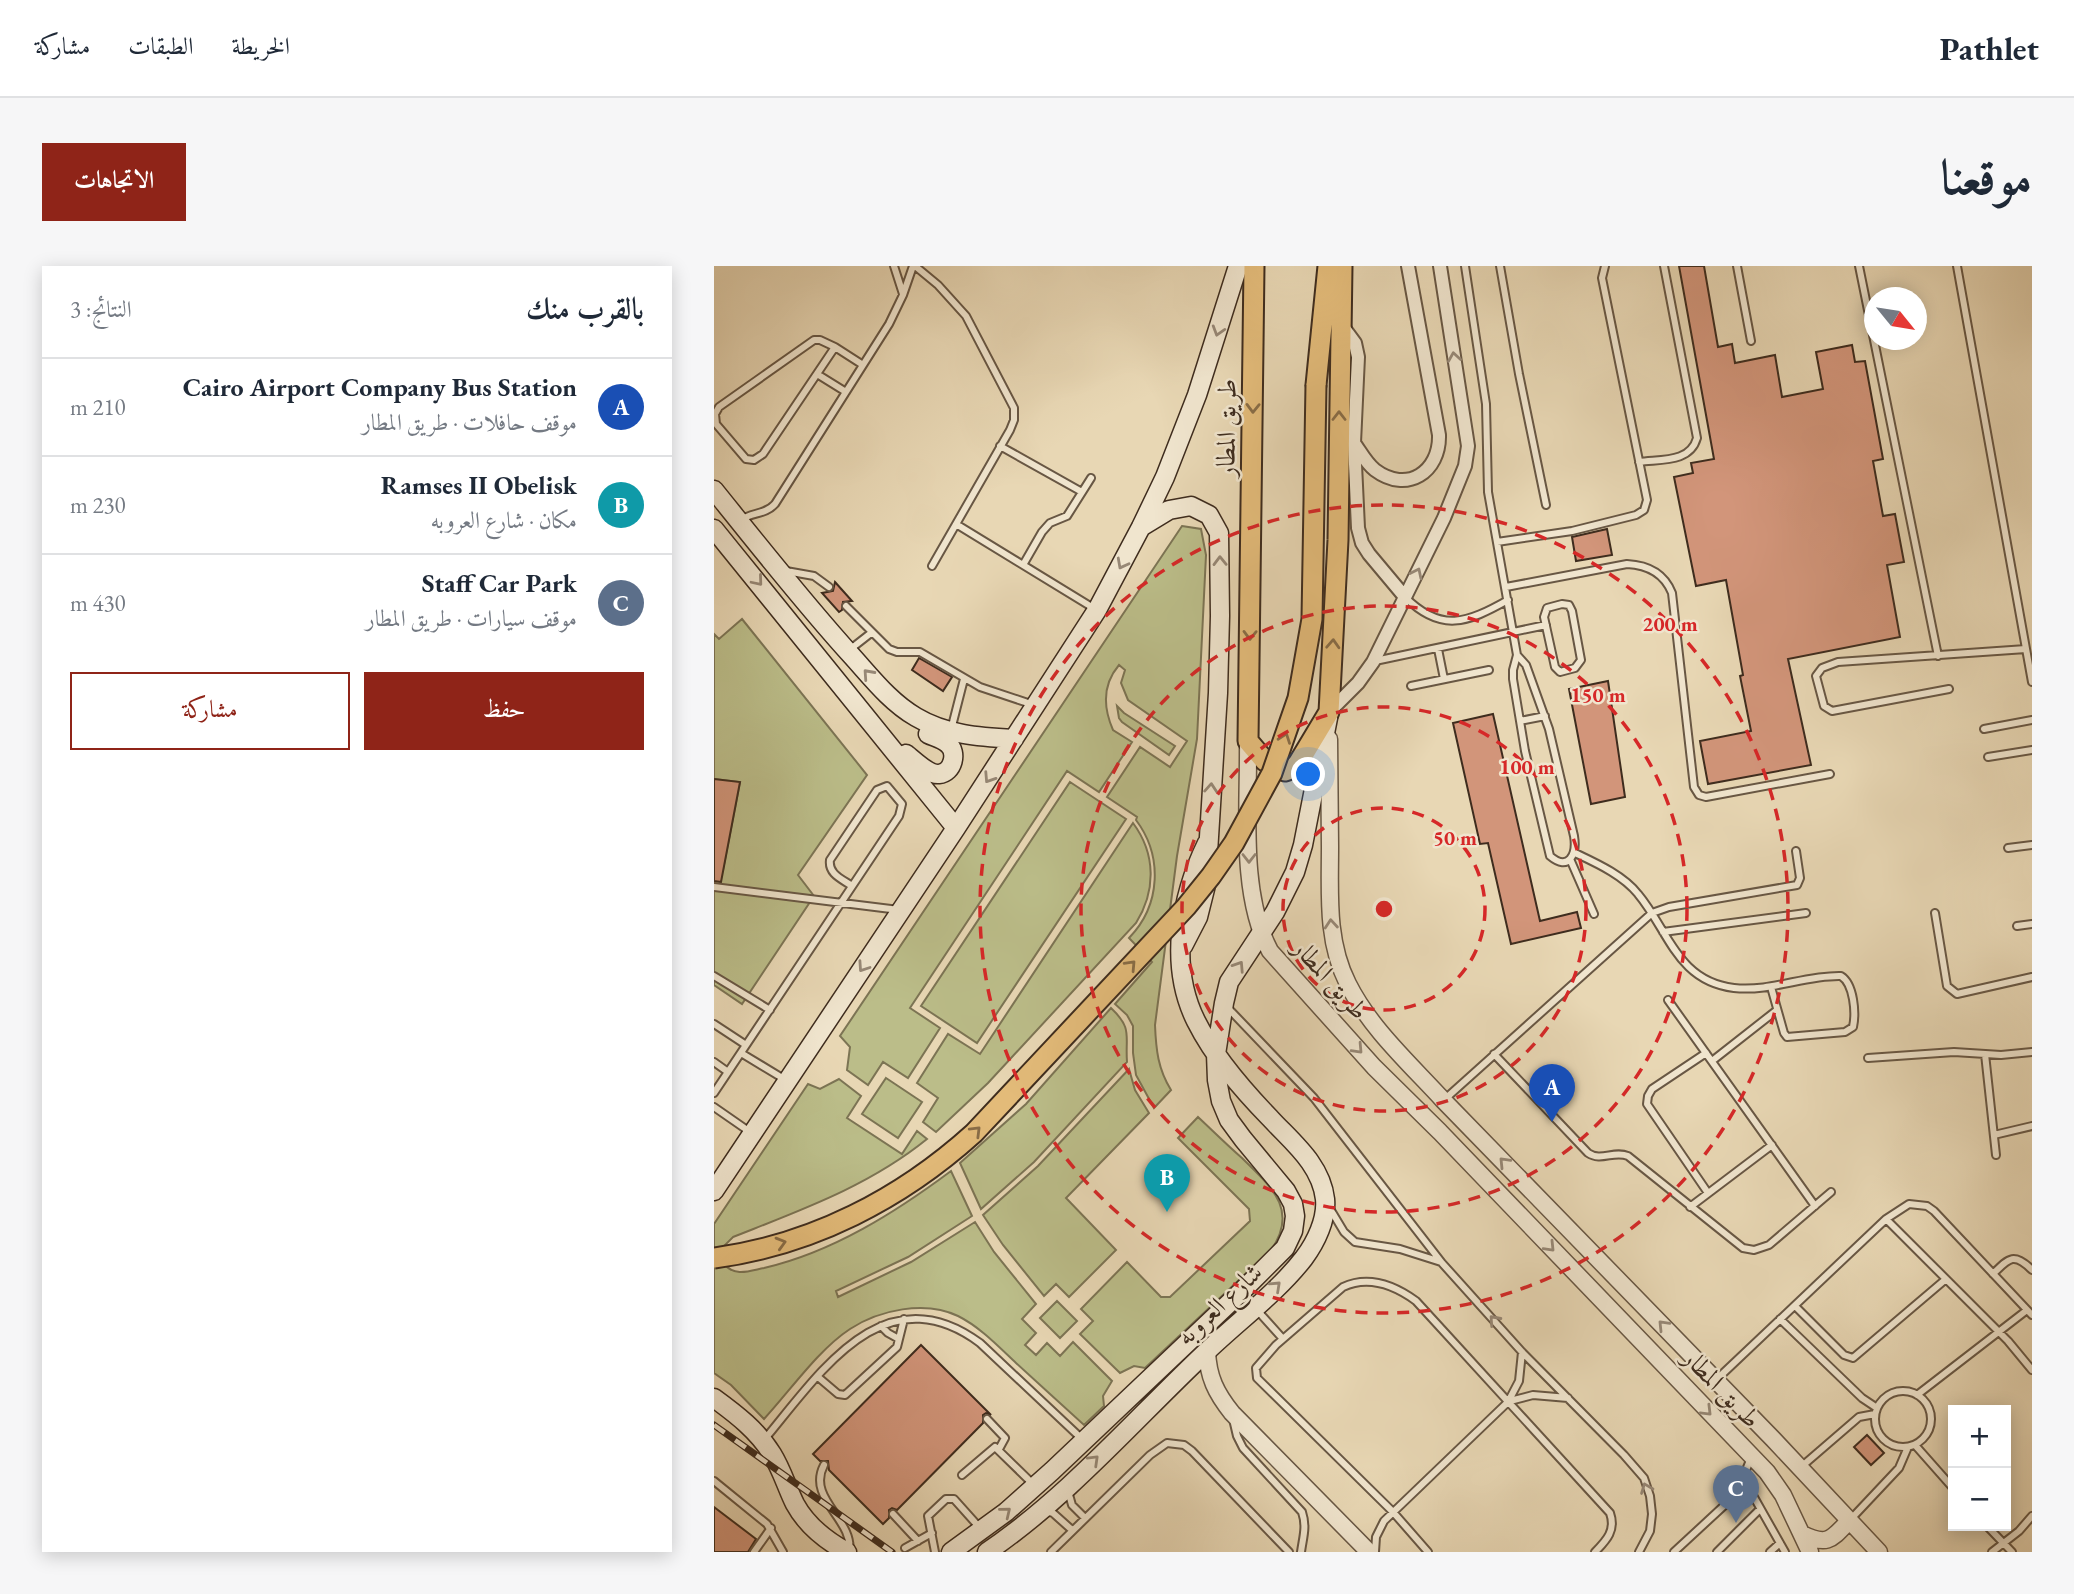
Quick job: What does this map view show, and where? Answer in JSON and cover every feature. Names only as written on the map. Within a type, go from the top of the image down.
[{"type":"main road","points":[[714,1191],[956,828],[1097,610],[1165,477],[1197,396],[1238,266]]},
{"type":"main road","name":"طريق المطار","points":[[1248,741],[1254,266]]},
{"type":"main road","points":[[714,1258],[770,1246],[844,1220],[890,1196],[954,1151],[1186,907],[1234,844],[1255,809],[1282,748],[1298,698],[1306,659],[1312,619],[1315,386],[1328,266]]},
{"type":"main road","name":"طريق المطار","points":[[1329,712],[1338,540],[1342,266]]},
{"type":"main road","points":[[714,490],[911,726],[948,743],[953,749],[953,761],[946,772],[932,773],[886,740]]},
{"type":"main road","points":[[1141,527],[1169,509],[1191,506],[1209,515],[1219,533],[1218,693],[1207,843],[1187,895],[1181,932],[1184,978],[1195,1020],[1216,1054],[1243,1089],[1304,1153],[1315,1169],[1325,1201]]},
{"type":"main road","points":[[714,529],[956,828]]},
{"type":"main road","points":[[892,700],[916,717],[950,732],[1014,739]]},
{"type":"main road","points":[[1248,741],[1272,766],[1279,770],[1289,770],[1299,762],[1329,712]]},
{"type":"main road","name":"شارع العروبه","points":[[951,1552],[983,1530],[1084,1441],[1285,1248],[1293,1231],[1293,1204],[1286,1191],[1229,1120],[1221,1101],[1216,1054],[1224,1003],[1233,975],[1261,934],[1295,872],[1303,845],[1329,712]]},
{"type":"main road","name":"شارع العروبه","points":[[987,1552],[1068,1486],[1305,1256],[1317,1236],[1325,1201]]},
{"type":"main road","points":[[714,1398],[736,1414],[763,1441],[807,1522],[821,1536],[848,1552]]},
{"type":"street","points":[[1354,443],[1374,469],[1398,480],[1412,480],[1425,472],[1435,460],[1439,447],[1408,266]]},
{"type":"street","points":[[1329,712],[1373,662],[1444,518],[1465,466],[1468,446],[1440,266]]},
{"type":"street","points":[[1340,322],[1357,349],[1354,443],[1356,516],[1362,543],[1405,597]]},
{"type":"street","name":"طريق المطار","points":[[1329,712],[1330,919],[1335,951],[1348,985],[1406,1060],[1879,1552]]},
{"type":"street","name":"طريق المطار","points":[[1248,741],[1250,875],[1255,917],[1270,951],[1387,1079],[1779,1487],[1810,1552]]},
{"type":"street","points":[[1387,1079],[1406,1060]]},
{"type":"street","points":[[1440,1132],[1459,1116]]},
{"type":"street","points":[[1207,1351],[1210,1381],[1218,1396],[1369,1552]]},
{"type":"street","points":[[1752,1457],[1773,1439]]},
{"type":"street","points":[[1802,1534],[1825,1541],[1836,1535],[1848,1522]]},
{"type":"lane","points":[[894,266],[904,295]]},
{"type":"lane","points":[[739,522],[747,516],[764,513],[775,504],[889,324],[904,295],[914,266],[938,285],[966,316],[1013,402],[1015,414],[1013,425],[932,566]]},
{"type":"lane","points":[[1465,266],[1486,404],[1488,492],[1514,632],[1517,655],[1513,679],[1525,751],[1550,856],[1563,862],[1573,856]]},
{"type":"lane","points":[[1500,266],[1546,505]]},
{"type":"lane","points":[[1497,542],[1572,531],[1636,515],[1644,510],[1647,500],[1602,278],[1605,266]]},
{"type":"lane","points":[[1639,462],[1682,457],[1690,453],[1696,438],[1664,266]]},
{"type":"lane","points":[[1737,266],[1751,341]]},
{"type":"lane","points":[[1859,266],[1938,656]]},
{"type":"lane","points":[[1957,266],[2032,682]]},
{"type":"lane","points":[[835,347],[758,459],[750,460],[743,456],[715,421],[719,407],[808,343],[820,340],[835,347],[863,365]]},
{"type":"lane","points":[[817,374],[846,392]]},
{"type":"lane","points":[[1000,446],[1082,492]]},
{"type":"lane","points":[[1023,565],[1046,527],[1067,516],[1091,478]]},
{"type":"lane","points":[[956,524],[1097,610]]},
{"type":"lane","points":[[1506,587],[1627,564],[1640,564],[1652,569],[1662,576],[1672,593],[1694,787],[1699,795],[1706,797],[1830,774]]},
{"type":"lane","points":[[779,570],[814,576],[829,587]]},
{"type":"lane","points":[[1405,597],[1429,617],[1457,622],[1479,616],[1508,600]]},
{"type":"lane","points":[[1569,605],[1581,656],[1578,667],[1563,671],[1556,669],[1546,625],[1544,613],[1547,608],[1569,605]]},
{"type":"lane","points":[[846,606],[888,649],[897,652],[920,652],[991,692],[1036,705]]},
{"type":"lane","points":[[1373,662],[1546,625]]},
{"type":"lane","points":[[848,651],[871,633]]},
{"type":"lane","points":[[1438,649],[1444,679]]},
{"type":"lane","points":[[1949,689],[1832,711],[1824,706],[1816,676],[1822,667],[1838,662],[2026,649]]},
{"type":"lane","points":[[1517,655],[1526,665],[1545,716],[1574,836],[1573,856],[1594,914]]},
{"type":"lane","points":[[1411,686],[1489,670]]},
{"type":"lane","points":[[950,732],[964,679]]},
{"type":"lane","points":[[1520,721],[1545,716]]},
{"type":"lane","points":[[1984,729],[2032,720]]},
{"type":"lane","points":[[1988,757],[2032,750]]},
{"type":"lane","points":[[714,1093],[770,1010],[901,812],[900,801],[887,786],[877,790],[830,860],[830,870],[852,886]]},
{"type":"lane","points":[[2008,848],[2032,845]]},
{"type":"lane","points":[[1444,1100],[1652,914],[1669,906],[1797,885],[1800,878],[1796,851]]},
{"type":"lane","points":[[1573,856],[1600,866],[1637,892],[1689,968],[1706,980],[1734,988],[1771,987],[1841,976],[1845,978],[1850,986],[1853,1027],[1845,1032],[1790,1038],[1784,1032],[1771,987]]},
{"type":"lane","points":[[714,887],[901,910]]},
{"type":"lane","points":[[1663,933],[1806,913]]},
{"type":"lane","points":[[1936,913],[1947,986],[1953,993],[2032,977]]},
{"type":"lane","points":[[2017,926],[2032,924]]},
{"type":"lane","points":[[714,976],[770,1010]]},
{"type":"lane","points":[[1668,1000],[1815,1206]]},
{"type":"lane","points":[[1224,1003],[1314,1098],[1442,1263],[1522,1352],[1644,1478],[1653,1514],[1650,1531],[1639,1552]]},
{"type":"lane","points":[[1712,1061],[1777,1010]]},
{"type":"lane","points":[[714,1024],[746,1045]]},
{"type":"lane","points":[[1868,1058],[1954,1052],[2032,1052]]},
{"type":"lane","points":[[741,1053],[786,1080]]},
{"type":"lane","points":[[1706,1053],[1653,1089],[1647,1104],[1707,1193]]},
{"type":"lane","points":[[1494,1054],[1588,1153],[1598,1158],[1618,1153],[1628,1156],[1735,1244],[1754,1250],[1769,1245],[1831,1192]]},
{"type":"lane","points":[[1984,1054],[1996,1155]]},
{"type":"lane","points":[[714,1062],[728,1072]]},
{"type":"lane","points":[[714,1107],[751,1133]]},
{"type":"lane","points":[[1994,1135],[2032,1126]]},
{"type":"lane","points":[[1690,1207],[1772,1145]]},
{"type":"lane","points":[[1325,1201],[1344,1232],[1355,1242],[1400,1249],[1442,1263]]},
{"type":"lane","points":[[1716,1380],[1886,1219],[1909,1204],[1927,1206],[1934,1211],[2030,1312],[1998,1332],[1917,1395]]},
{"type":"lane","points":[[1886,1219],[2018,1351],[2032,1370]]},
{"type":"lane","points":[[1993,1274],[2014,1258],[2022,1260],[2032,1270]]},
{"type":"lane","points":[[1795,1306],[1844,1355],[1853,1357],[1946,1279]]},
{"type":"lane","points":[[1428,1552],[1393,1512],[1257,1378],[1256,1368],[1260,1362],[1283,1339],[1343,1287],[1363,1281],[1392,1286],[1416,1301],[1610,1513],[1613,1527],[1595,1552]]},
{"type":"lane","points":[[1254,1307],[1283,1339]]},
{"type":"lane","points":[[763,1441],[818,1377],[853,1342],[881,1326],[904,1319],[940,1321],[961,1329],[980,1343],[1084,1441]]},
{"type":"lane","points":[[818,1377],[838,1394],[845,1395],[895,1349],[904,1319]]},
{"type":"lane","points":[[1780,1319],[1876,1411]]},
{"type":"lane","points":[[881,1326],[888,1334],[897,1338]]},
{"type":"lane","points":[[1375,1552],[1378,1531],[1393,1512],[1508,1402],[1519,1381],[1522,1352]]},
{"type":"lane","points":[[1799,1468],[1859,1417],[1876,1411],[1891,1393],[1904,1391],[1917,1395],[1927,1404],[1931,1417],[1929,1431],[1911,1446],[1899,1468],[1848,1522]]},
{"type":"lane","points":[[1508,1402],[1533,1395],[1568,1398]]},
{"type":"lane","points":[[1876,1411],[1875,1428],[1883,1440],[1894,1447],[1911,1446],[1948,1483]]},
{"type":"lane","points":[[1232,1413],[1237,1436],[1243,1448],[1302,1512],[1306,1523],[1301,1552]]},
{"type":"lane","points":[[987,1419],[1005,1438],[999,1449]]},
{"type":"lane","points":[[1051,1552],[1150,1455],[1167,1443],[1175,1443],[1192,1451],[1289,1552]]},
{"type":"lane","points":[[962,1475],[995,1447],[1035,1486]]},
{"type":"lane","points":[[1752,1457],[1746,1470],[1746,1483],[1785,1552]]},
{"type":"lane","points":[[824,1465],[819,1476],[820,1488],[848,1537],[848,1552]]},
{"type":"lane","points":[[714,1481],[771,1528],[783,1552]]},
{"type":"lane","points":[[1068,1486],[1069,1499],[1085,1518]]},
{"type":"lane","points":[[935,1552],[927,1519],[929,1513],[946,1499],[951,1498],[956,1502],[976,1526],[983,1530]]},
{"type":"lane","points":[[1674,1552],[1728,1502]]},
{"type":"lane","points":[[1717,1552],[1760,1509]]},
{"type":"lane","points":[[1041,1510],[1053,1513],[1072,1530]]},
{"type":"lane","points":[[893,1514],[918,1541]]},
{"type":"lane","points":[[1992,1552],[2032,1516]]},
{"type":"lane","points":[[754,1552],[771,1528]]},
{"type":"lane","points":[[1992,1531],[2012,1552]]},
{"type":"lane","points":[[905,1548],[932,1532]]},
{"type":"lane","points":[[1770,1552],[1780,1543]]},
{"type":"green space","points":[[1182,526],[1201,529],[1206,555],[1197,739],[1177,856],[1155,1025],[1158,1059],[1171,1090],[1154,1108],[1136,1075],[1133,1026],[1127,1015],[1115,1004],[1152,962],[1129,938],[1147,911],[1155,880],[1151,849],[1136,820],[1137,817],[1107,797],[1140,747],[1170,767],[1187,741],[1128,700],[1121,683],[1125,670],[1119,665],[1107,688],[1107,713],[1113,730],[1132,742],[1099,792],[1067,771],[910,1008],[940,1028],[908,1078],[883,1062],[868,1085],[847,1070],[850,1047],[840,1036]]},
{"type":"green space","points":[[742,619],[867,775],[798,875],[814,896],[742,1004],[714,985],[714,873],[723,870],[740,782],[714,779],[714,634],[719,639]]},
{"type":"green space","points":[[1117,706],[1175,746],[1169,755],[1122,722]]},
{"type":"green space","points":[[1070,782],[1126,819],[977,1043],[921,1006]]},
{"type":"green space","points":[[1133,823],[1146,847],[1151,873],[1147,898],[1136,923],[988,1083],[936,1132],[923,1122],[938,1098],[917,1083],[948,1034],[980,1054]]},
{"type":"green space","points":[[1111,1008],[1125,1027],[1127,1062],[1034,1162],[981,1209],[960,1163],[1026,1104]]},
{"type":"green space","points":[[1129,1069],[1135,1090],[1149,1113],[1066,1198],[1116,1250],[1069,1297],[1056,1284],[1044,1296],[983,1215],[1038,1166]]},
{"type":"green space","points":[[886,1078],[922,1102],[898,1138],[862,1114]]},
{"type":"green space","points":[[839,1079],[861,1096],[847,1118],[902,1154],[917,1131],[927,1139],[905,1156],[858,1184],[733,1237],[722,1248],[724,1264],[733,1271],[748,1271],[815,1252],[863,1229],[951,1171],[972,1216],[908,1257],[836,1291],[838,1297],[911,1262],[975,1222],[994,1252],[1036,1304],[1022,1319],[1036,1333],[1025,1345],[1036,1355],[1047,1343],[1060,1356],[1073,1342],[1112,1381],[1103,1396],[1104,1406],[1084,1425],[981,1331],[958,1316],[931,1309],[888,1312],[850,1329],[816,1359],[764,1419],[731,1385],[714,1373],[714,1224],[808,1084],[820,1089]]},
{"type":"green space","points":[[1198,1117],[1271,1188],[1282,1210],[1279,1235],[1271,1250],[1145,1368],[1134,1366],[1120,1373],[1080,1334],[1093,1321],[1081,1309],[1127,1262],[1161,1297],[1170,1297],[1250,1221],[1249,1209],[1178,1138]]},
{"type":"green space","points":[[1057,1301],[1077,1321],[1060,1338],[1040,1318]]},
{"type":"building","points":[[1679,266],[1704,266],[1718,347],[1732,344],[1735,363],[1775,355],[1782,397],[1823,389],[1816,352],[1852,345],[1855,362],[1865,361],[1883,459],[1873,461],[1883,516],[1895,514],[1904,562],[1887,565],[1900,637],[1788,659],[1811,765],[1708,784],[1700,741],[1751,731],[1726,580],[1696,586],[1674,477],[1693,473],[1691,463],[1714,459]]},
{"type":"building","points":[[1607,529],[1612,555],[1576,561],[1572,537]]},
{"type":"building","points":[[835,582],[852,601],[843,602],[839,612],[822,593],[833,591]]},
{"type":"building","points":[[919,658],[952,677],[943,691],[912,670]]},
{"type":"building","points":[[1608,681],[1625,797],[1591,804],[1569,689]]},
{"type":"building","points":[[1493,714],[1540,921],[1577,912],[1581,928],[1511,944],[1488,843],[1480,844],[1453,723]]},
{"type":"building","points":[[714,779],[740,782],[721,882],[714,881]]},
{"type":"building","points":[[921,1345],[991,1415],[983,1415],[983,1423],[897,1510],[889,1510],[889,1518],[883,1524],[829,1470],[828,1461],[820,1461],[813,1454]]},
{"type":"building","points":[[1867,1435],[1884,1453],[1871,1465],[1854,1447]]},
{"type":"building","points":[[714,1507],[756,1539],[748,1552],[714,1552]]},
{"type":"railway","points":[[714,1425],[892,1552]]},
{"type":"place","name":"Cairo Airport Company Bus Station","points":[[1552,1122]]},
{"type":"place","name":"Ramses II Obelisk","points":[[1167,1212]]},
{"type":"place","name":"Staff Car Park","points":[[1736,1523]]}]
